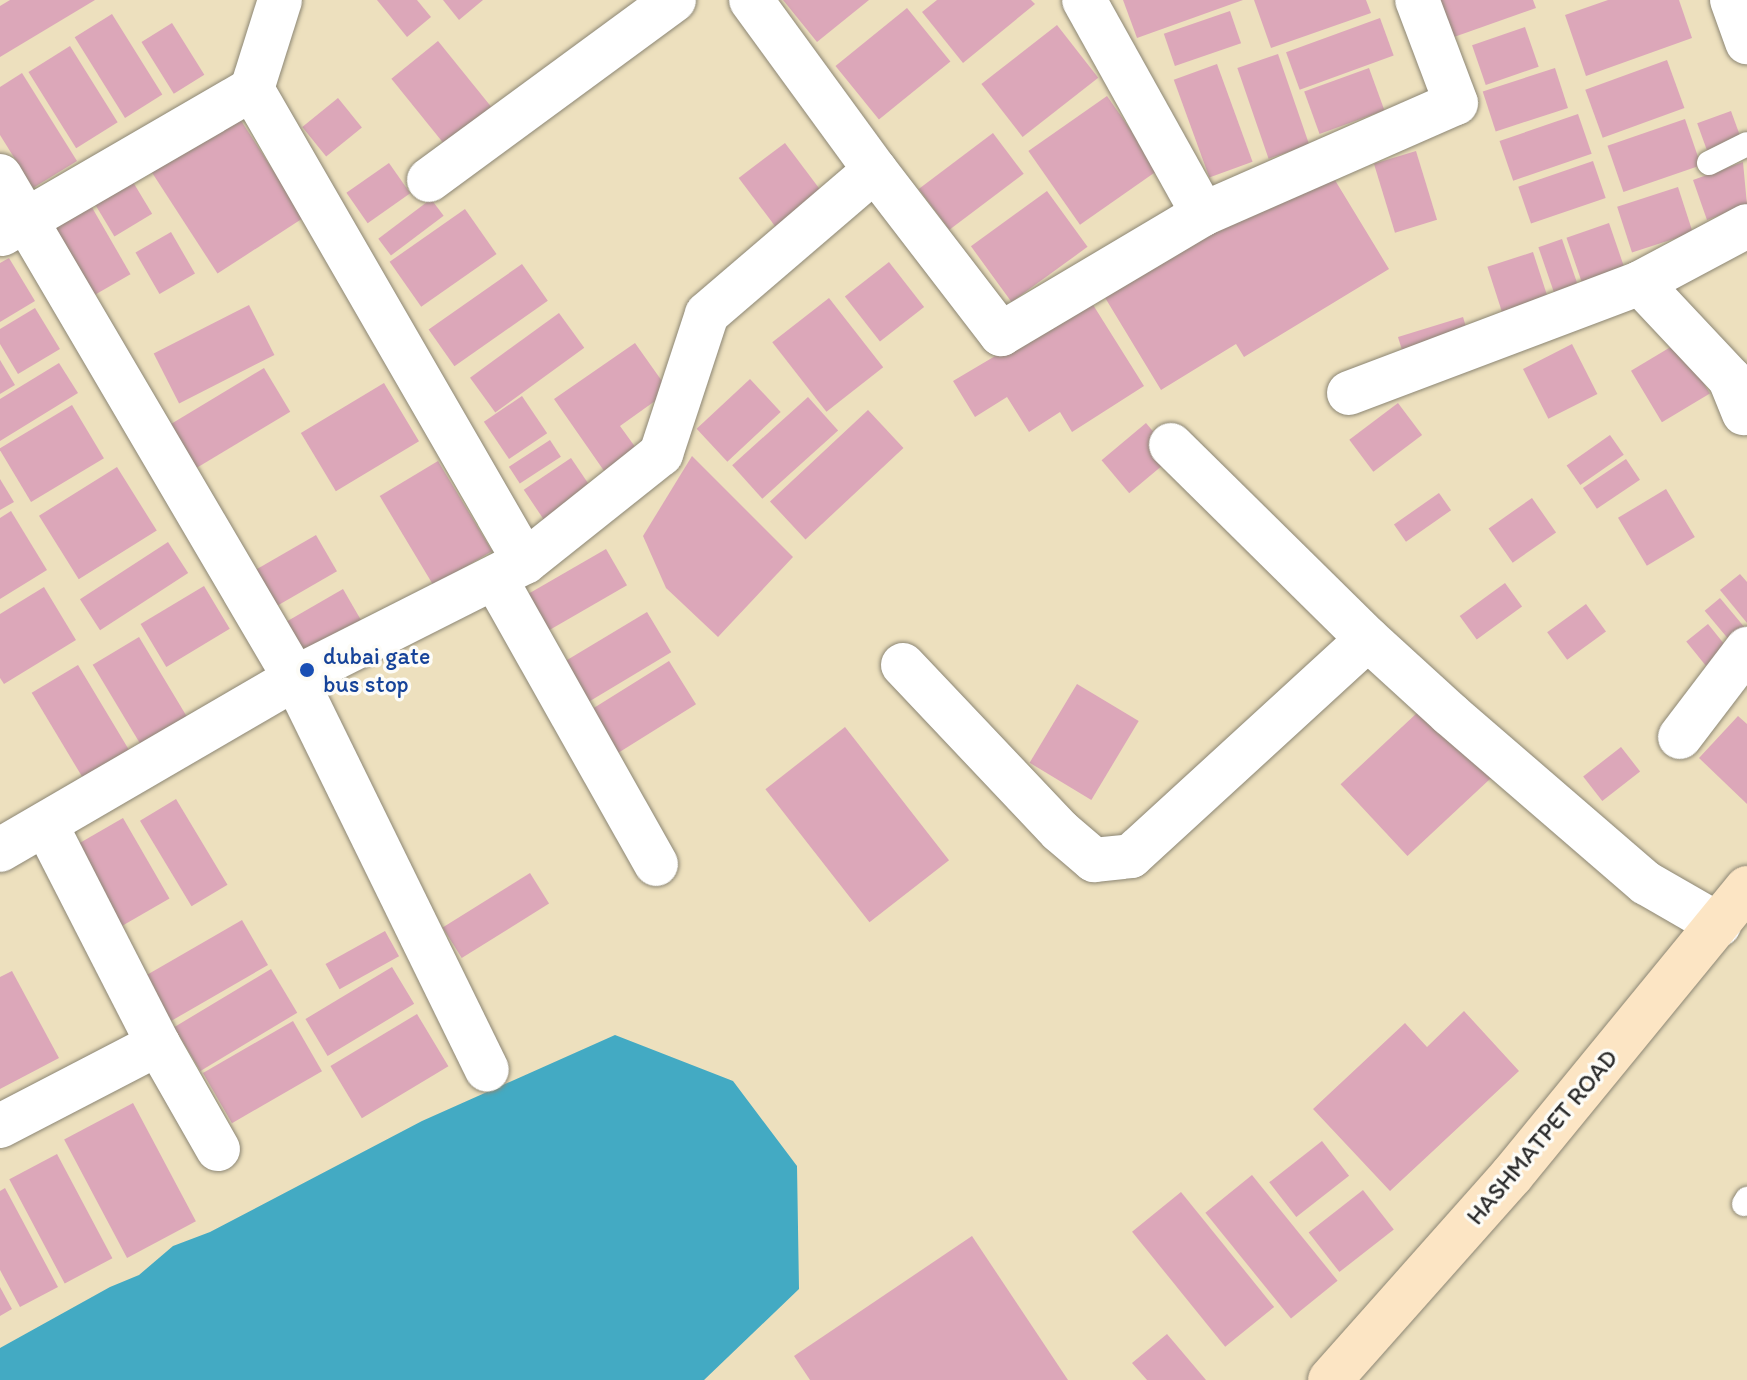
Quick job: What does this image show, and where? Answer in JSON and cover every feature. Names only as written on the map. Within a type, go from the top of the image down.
[{"type":"main road","name":"HASHMATPET ROAD","points":[[1330,1380],[1512,1175],[1747,888]]},
{"type":"street","points":[[429,180],[674,0]]},
{"type":"street","points":[[751,0],[875,170],[1001,334],[1203,214],[1456,103],[1417,0]]},
{"type":"street","points":[[1084,0],[1203,214]]},
{"type":"street","points":[[1732,0],[1747,42]]},
{"type":"street","points":[[13,228],[252,89],[277,1]]},
{"type":"street","points":[[252,89],[511,571],[656,864]]},
{"type":"street","points":[[0,850],[295,678],[511,571],[661,454],[707,314],[875,170]]},
{"type":"street","points":[[0,176],[13,228],[295,678],[487,1070]]},
{"type":"street","points":[[1349,393],[1640,283],[1747,226]]},
{"type":"street","points":[[1640,283],[1730,379],[1744,413]]},
{"type":"street","points":[[1171,445],[1368,639],[1646,883],[1719,925]]},
{"type":"street","points":[[903,665],[1060,831],[1094,860],[1131,856],[1368,639]]},
{"type":"street","points":[[1680,737],[1747,649]]},
{"type":"street","points":[[46,825],[158,1044],[218,1149]]},
{"type":"street","points":[[0,1126],[158,1044]]},
{"type":"lane","points":[[1709,163],[1747,144]]},
{"type":"water","points":[[615,1035],[733,1081],[797,1166],[799,1289],[704,1380],[0,1380],[0,1348],[110,1287],[139,1275],[173,1246],[210,1232],[422,1121]]},
{"type":"building","points":[[10,0],[95,0],[0,57],[0,6]]},
{"type":"building","points":[[377,0],[417,0],[431,17],[407,37]]},
{"type":"building","points":[[443,0],[483,0],[459,20]]},
{"type":"building","points":[[783,0],[869,0],[817,42]]},
{"type":"building","points":[[937,0],[1031,0],[1035,4],[963,63],[922,12]]},
{"type":"building","points":[[1123,0],[1243,0],[1137,38]]},
{"type":"building","points":[[1254,0],[1366,0],[1371,13],[1271,48]]},
{"type":"building","points":[[1440,0],[1533,0],[1536,8],[1454,37]]},
{"type":"building","points":[[1608,0],[1679,0],[1692,38],[1586,76],[1565,15]]},
{"type":"building","points":[[907,8],[950,62],[879,120],[836,66]]},
{"type":"building","points":[[1230,11],[1241,43],[1175,66],[1164,34]]},
{"type":"building","points":[[112,14],[162,95],[125,118],[75,37]]},
{"type":"building","points":[[1380,18],[1394,56],[1300,90],[1286,52]]},
{"type":"building","points":[[172,23],[204,75],[174,94],[141,42]]},
{"type":"building","points":[[1057,25],[1098,78],[1023,137],[981,84]]},
{"type":"building","points":[[1525,27],[1539,67],[1486,85],[1472,45]]},
{"type":"building","points":[[438,41],[493,109],[447,147],[391,79]]},
{"type":"building","points":[[70,46],[118,122],[76,148],[28,72]]},
{"type":"building","points":[[1278,54],[1309,145],[1269,159],[1237,68]]},
{"type":"building","points":[[1667,60],[1684,108],[1603,138],[1585,90]]},
{"type":"building","points":[[1217,64],[1253,162],[1209,177],[1174,80]]},
{"type":"building","points":[[1369,68],[1384,110],[1320,134],[1304,92]]},
{"type":"building","points":[[1555,68],[1568,108],[1496,131],[1483,91]]},
{"type":"building","points":[[22,73],[77,161],[33,188],[0,135],[0,87]]},
{"type":"building","points":[[1107,96],[1159,170],[1080,225],[1028,151]]},
{"type":"building","points":[[338,98],[362,128],[326,156],[302,127]]},
{"type":"building","points":[[1731,111],[1742,141],[1708,153],[1697,123]]},
{"type":"building","points":[[1578,114],[1592,154],[1513,181],[1500,141]]},
{"type":"building","points":[[238,116],[304,217],[218,274],[152,172]]},
{"type":"building","points":[[1685,119],[1701,165],[1623,192],[1607,146]]},
{"type":"building","points":[[993,133],[1024,174],[949,230],[919,189]]},
{"type":"building","points":[[785,143],[828,201],[782,235],[739,178]]},
{"type":"building","points":[[1416,151],[1437,220],[1395,233],[1374,164]]},
{"type":"building","points":[[1593,161],[1606,198],[1531,224],[1518,187]]},
{"type":"building","points":[[1743,162],[1747,205],[1707,220],[1693,180]]},
{"type":"building","points":[[389,163],[410,193],[368,223],[346,193]]},
{"type":"building","points":[[1327,167],[1389,269],[1244,357],[1236,344],[1161,390],[1101,291]]},
{"type":"building","points":[[130,177],[152,214],[114,237],[92,200]]},
{"type":"building","points":[[1678,187],[1693,233],[1632,252],[1617,207]]},
{"type":"building","points":[[1047,191],[1088,247],[1012,302],[971,246]]},
{"type":"building","points":[[431,199],[444,216],[391,255],[378,239]]},
{"type":"building","points":[[90,204],[130,274],[93,296],[53,226]]},
{"type":"building","points":[[465,209],[497,254],[421,307],[390,262]]},
{"type":"building","points":[[1609,223],[1627,274],[1584,289],[1566,238]]},
{"type":"building","points":[[171,232],[195,274],[159,294],[135,253]]},
{"type":"building","points":[[1562,239],[1579,288],[1555,296],[1538,247]]},
{"type":"building","points":[[1533,252],[1550,304],[1504,319],[1487,267]]},
{"type":"building","points":[[9,258],[35,301],[0,322],[0,263]]},
{"type":"building","points":[[889,262],[924,307],[880,341],[845,296]]},
{"type":"building","points":[[522,264],[548,301],[454,366],[429,329]]},
{"type":"building","points":[[829,298],[883,367],[826,412],[772,342]]},
{"type":"building","points":[[1090,300],[1144,386],[1072,432],[1060,412],[1029,432],[1007,397],[975,417],[953,381]]},
{"type":"building","points":[[249,305],[274,355],[179,403],[154,354]]},
{"type":"building","points":[[35,308],[60,349],[18,374],[0,344],[0,329]]},
{"type":"building","points":[[559,313],[584,348],[495,412],[470,378]]},
{"type":"building","points":[[1463,317],[1470,340],[1405,360],[1398,337]]},
{"type":"building","points":[[1679,342],[1710,393],[1662,422],[1631,371]]},
{"type":"building","points":[[635,343],[669,391],[620,426],[641,455],[609,478],[554,399]]},
{"type":"building","points":[[1572,344],[1597,394],[1548,419],[1523,369]]},
{"type":"building","points":[[0,360],[15,385],[0,394]]},
{"type":"building","points":[[59,363],[78,393],[0,441],[0,399]]},
{"type":"building","points":[[264,368],[290,412],[197,468],[171,424]]},
{"type":"building","points":[[750,379],[781,412],[727,462],[697,429]]},
{"type":"building","points":[[384,383],[419,441],[336,491],[301,433]]},
{"type":"building","points":[[522,396],[547,433],[509,459],[484,422]]},
{"type":"building","points":[[808,397],[838,430],[762,499],[732,465]]},
{"type":"building","points":[[1398,403],[1422,435],[1373,472],[1349,440]]},
{"type":"building","points":[[72,405],[104,458],[31,502],[0,448]]},
{"type":"building","points":[[868,410],[903,448],[805,539],[770,501]]},
{"type":"building","points":[[1146,423],[1174,456],[1129,493],[1102,460]]},
{"type":"building","points":[[1610,435],[1624,455],[1580,485],[1567,465]]},
{"type":"building","points":[[550,440],[561,457],[520,483],[509,467]]},
{"type":"building","points":[[692,456],[793,557],[718,637],[666,588],[643,536]]},
{"type":"building","points":[[571,458],[594,493],[547,525],[524,490]]},
{"type":"building","points":[[1626,459],[1640,480],[1597,509],[1583,488]]},
{"type":"building","points":[[438,461],[492,551],[434,586],[380,496]]},
{"type":"building","points":[[117,467],[157,531],[79,579],[39,516]]},
{"type":"building","points":[[0,479],[14,502],[0,510]]},
{"type":"building","points":[[1666,489],[1695,537],[1647,566],[1618,518]]},
{"type":"building","points":[[1439,493],[1451,510],[1406,542],[1394,525]]},
{"type":"building","points":[[1532,498],[1556,532],[1513,563],[1489,528]]},
{"type":"building","points":[[11,511],[47,570],[0,599],[0,518]]},
{"type":"building","points":[[316,535],[337,571],[269,610],[248,574]]},
{"type":"building","points":[[168,542],[188,573],[100,630],[80,599]]},
{"type":"building","points":[[606,549],[627,585],[540,636],[519,600]]},
{"type":"building","points":[[1740,574],[1747,582],[1747,623],[1720,590]]},
{"type":"building","points":[[1505,583],[1522,606],[1477,639],[1460,616]]},
{"type":"building","points":[[204,586],[230,629],[166,667],[141,624]]},
{"type":"building","points":[[44,587],[76,640],[4,684],[0,678],[0,614]]},
{"type":"building","points":[[343,589],[367,631],[302,668],[278,626]]},
{"type":"building","points":[[1720,598],[1747,630],[1732,643],[1705,611]]},
{"type":"building","points":[[1586,604],[1606,632],[1567,660],[1547,632]]},
{"type":"building","points":[[647,612],[671,652],[585,704],[560,664]]},
{"type":"building","points":[[1708,624],[1736,659],[1715,677],[1686,642]]},
{"type":"building","points":[[139,637],[188,719],[142,747],[93,665]]},
{"type":"building","points":[[669,661],[696,704],[611,757],[584,714]]},
{"type":"building","points":[[78,665],[130,751],[83,779],[32,693]]},
{"type":"building","points":[[1077,684],[1139,721],[1091,800],[1030,763]]},
{"type":"building","points":[[1432,699],[1499,771],[1407,856],[1341,784]]},
{"type":"building","points":[[1738,716],[1747,724],[1747,804],[1699,758]]},
{"type":"building","points":[[845,727],[949,860],[869,922],[765,789]]},
{"type":"building","points":[[1621,747],[1640,771],[1602,801],[1583,777]]},
{"type":"building","points":[[176,799],[228,885],[192,906],[140,821]]},
{"type":"building","points":[[123,818],[170,899],[121,927],[75,846]]},
{"type":"building","points":[[530,873],[549,904],[462,958],[443,928]]},
{"type":"building","points":[[242,920],[268,965],[170,1022],[144,976]]},
{"type":"building","points":[[385,931],[399,956],[340,989],[326,964]]},
{"type":"building","points":[[392,967],[414,1004],[328,1056],[305,1019]]},
{"type":"building","points":[[271,969],[297,1013],[200,1071],[174,1027]]},
{"type":"building","points":[[12,971],[59,1058],[0,1089],[0,977]]},
{"type":"building","points":[[1464,1011],[1519,1071],[1390,1191],[1313,1109],[1405,1023],[1427,1047]]},
{"type":"building","points":[[417,1014],[448,1066],[362,1118],[330,1066]]},
{"type":"building","points":[[293,1021],[322,1071],[232,1123],[203,1073]]},
{"type":"building","points":[[133,1103],[196,1221],[127,1258],[64,1140]]},
{"type":"building","points":[[1322,1141],[1349,1176],[1296,1217],[1269,1182]]},
{"type":"building","points":[[57,1154],[112,1258],[65,1284],[9,1179]]},
{"type":"building","points":[[1252,1175],[1338,1281],[1291,1318],[1205,1213]]},
{"type":"building","points":[[5,1188],[58,1287],[20,1307],[0,1270],[0,1191]]},
{"type":"building","points":[[1363,1190],[1394,1229],[1339,1272],[1309,1232]]},
{"type":"building","points":[[1181,1192],[1274,1307],[1225,1347],[1132,1232]]},
{"type":"building","points":[[972,1236],[1068,1380],[810,1380],[794,1356]]},
{"type":"building","points":[[0,1287],[12,1309],[0,1316]]},
{"type":"building","points":[[1167,1334],[1206,1380],[1147,1380],[1132,1363]]},
{"type":"place","name":"dubai gate bus stop","points":[[307,670]]}]
